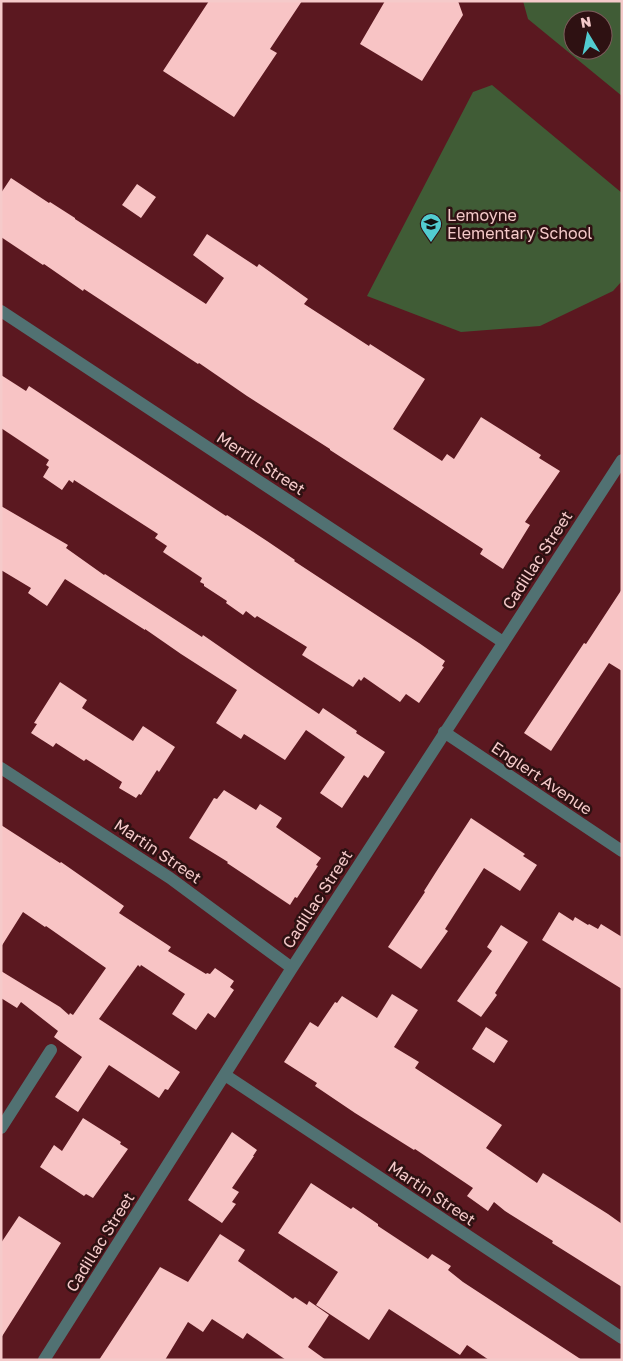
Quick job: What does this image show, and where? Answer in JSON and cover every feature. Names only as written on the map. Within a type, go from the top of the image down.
[{"type":"street","name":"Merrill Street","points":[[1,311],[503,642]]},
{"type":"street","name":"Cadillac Street","points":[[44,1360],[292,968],[622,460]]},
{"type":"street","name":"Englert Avenue","points":[[444,732],[622,851]]},
{"type":"street","name":"Martin Street","points":[[1,768],[170,878],[292,968]]},
{"type":"street","points":[[1,1128],[50,1050]]},
{"type":"street","name":"Martin Street","points":[[225,1075],[622,1338]]},
{"type":"green space","points":[[523,1],[622,1],[622,96],[578,60],[613,60],[613,10],[563,10],[563,48],[528,19]]},
{"type":"green space","points":[[492,85],[622,193],[622,281],[613,291],[540,326],[461,332],[367,296],[473,92]]},
{"type":"building","points":[[209,1],[302,1],[270,49],[277,53],[234,117],[163,71]]},
{"type":"building","points":[[385,1],[458,1],[463,15],[422,81],[360,44]]},
{"type":"building","points":[[11,178],[206,304],[224,278],[193,255],[207,234],[257,267],[259,264],[308,299],[304,304],[425,379],[393,429],[442,461],[447,454],[454,459],[481,417],[541,455],[539,458],[560,471],[525,522],[530,525],[503,569],[480,554],[483,549],[199,363],[84,289],[83,291],[1,237],[1,193]]},
{"type":"building","points":[[137,184],[156,197],[141,218],[122,205]]},
{"type":"building","points":[[1,375],[26,391],[29,386],[267,541],[445,661],[442,666],[444,667],[419,703],[406,694],[400,702],[364,677],[361,681],[359,679],[353,687],[302,655],[307,647],[257,616],[255,618],[246,611],[243,615],[226,603],[227,601],[204,586],[200,582],[202,578],[163,552],[167,546],[155,538],[158,534],[74,480],[73,483],[69,480],[62,490],[43,477],[49,467],[46,465],[49,460],[1,428]]},
{"type":"building","points":[[1,506],[68,545],[66,548],[104,575],[202,637],[203,635],[319,714],[323,708],[357,731],[356,733],[385,752],[368,778],[364,775],[342,808],[320,793],[345,757],[306,730],[285,760],[244,734],[241,739],[216,723],[237,690],[65,579],[47,606],[28,593],[31,588],[1,570]]},
{"type":"building","points":[[622,589],[622,671],[609,663],[551,751],[524,733]]},
{"type":"building","points":[[60,682],[87,700],[82,708],[133,741],[143,726],[175,747],[141,795],[139,794],[136,798],[119,788],[122,782],[86,759],[84,761],[56,743],[53,747],[31,733],[37,724],[34,723]]},
{"type":"building","points":[[224,790],[256,810],[260,804],[282,818],[276,827],[321,858],[316,865],[318,866],[297,898],[295,897],[290,905],[228,862],[189,838],[214,798],[217,799]]},
{"type":"building","points":[[471,818],[525,854],[523,856],[537,865],[520,891],[484,868],[445,929],[448,931],[421,969],[388,947]]},
{"type":"building","points":[[1,825],[61,862],[124,906],[119,913],[171,947],[168,951],[206,974],[210,974],[215,968],[234,981],[230,987],[234,990],[215,1018],[208,1013],[196,1030],[172,1014],[185,994],[141,965],[140,967],[138,965],[99,1019],[180,1072],[168,1090],[165,1089],[159,1098],[109,1065],[78,1112],[55,1097],[82,1057],[54,1037],[58,1031],[21,1002],[17,1008],[1,998],[1,971],[60,1007],[69,1015],[70,1013],[73,1015],[106,968],[23,912],[1,947]]},
{"type":"building","points":[[559,912],[573,921],[575,917],[598,929],[601,924],[622,937],[622,989],[542,940]]},
{"type":"building","points":[[501,925],[528,942],[495,993],[497,995],[481,1017],[457,1001],[492,951],[487,947]]},
{"type":"building","points":[[392,994],[418,1010],[394,1047],[419,1062],[415,1068],[502,1125],[486,1148],[537,1183],[543,1173],[622,1224],[622,1287],[552,1243],[553,1241],[494,1202],[488,1211],[467,1196],[473,1188],[415,1149],[355,1113],[315,1086],[317,1083],[284,1062],[310,1022],[318,1027],[335,1002],[337,1003],[342,996],[377,1018]]},
{"type":"building","points":[[486,1027],[508,1041],[494,1063],[472,1049]]},
{"type":"building","points":[[83,1118],[121,1142],[120,1144],[128,1149],[93,1198],[86,1194],[84,1196],[40,1167],[54,1145],[62,1151]]},
{"type":"building","points":[[232,1132],[257,1150],[232,1188],[239,1192],[232,1202],[236,1204],[222,1223],[188,1200]]},
{"type":"building","points":[[311,1183],[351,1209],[353,1207],[428,1259],[432,1254],[451,1266],[448,1270],[463,1282],[582,1360],[489,1360],[467,1345],[460,1355],[389,1309],[369,1340],[316,1305],[338,1272],[278,1233]]},
{"type":"building","points":[[19,1216],[61,1243],[1,1338],[1,1243]]},
{"type":"building","points":[[220,1234],[245,1250],[238,1261],[293,1299],[295,1297],[307,1305],[309,1301],[329,1315],[308,1347],[326,1360],[286,1360],[247,1333],[243,1339],[212,1319],[203,1332],[188,1322],[165,1360],[99,1360],[160,1267],[188,1282]]},
{"type":"place","name":"Lemoyne Elementary School","points":[[431,243]]}]
